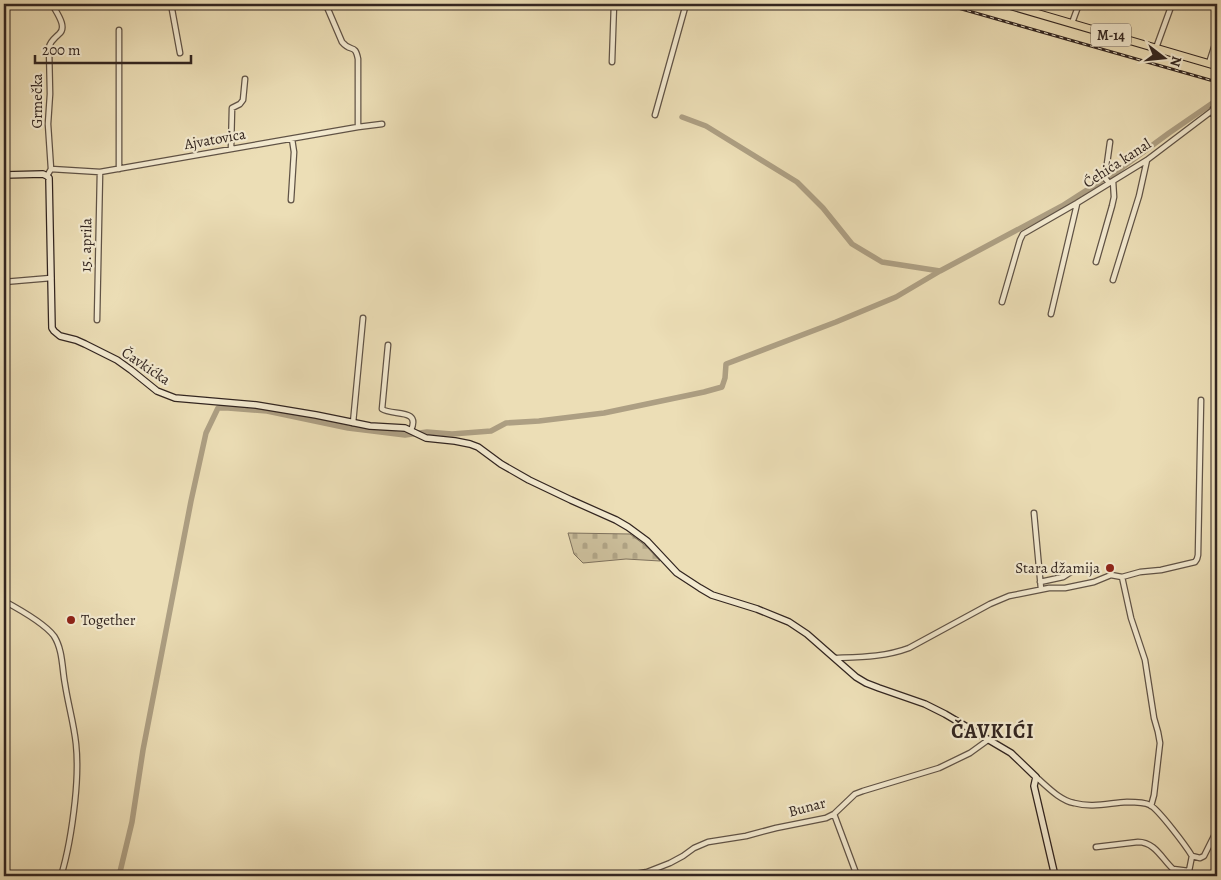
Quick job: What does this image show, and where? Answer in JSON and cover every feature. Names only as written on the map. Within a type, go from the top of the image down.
[{"type":"main road","name":"M-14","points":[[1006,4],[1032,7],[1072,23],[1217,66]]},
{"type":"street","name":"Grmečka","points":[[51,169],[48,124],[50,94],[49,47],[51,40],[60,34],[62,30],[62,24],[52,4]]},
{"type":"street","points":[[171,4],[180,53]]},
{"type":"street","points":[[612,62],[614,4]]},
{"type":"street","points":[[655,115],[686,4]]},
{"type":"street","points":[[1072,23],[1079,4]]},
{"type":"street","points":[[1156,48],[1172,4]]},
{"type":"street","points":[[327,7],[342,42],[347,48],[353,48],[357,52],[358,127]]},
{"type":"street","points":[[119,30],[119,169]]},
{"type":"street","points":[[1209,63],[1217,38]]},
{"type":"street","points":[[231,149],[232,110],[233,107],[240,104],[243,100],[245,79]]},
{"type":"street","points":[[1215,108],[1217,129]]},
{"type":"street","name":"Ćehića kanal","points":[[1002,302],[1020,240],[1026,232],[1077,204],[1109,181],[1146,160],[1215,108]]},
{"type":"street","name":"Ajvatovica","points":[[51,169],[100,172],[382,124]]},
{"type":"street","points":[[291,200],[294,152],[292,139]]},
{"type":"street","points":[[1096,262],[1114,197],[1109,181],[1110,142]]},
{"type":"street","points":[[1113,280],[1139,196],[1146,160]]},
{"type":"street","points":[[4,175],[43,174],[47,176],[51,169]]},
{"type":"street","name":"15. aprila","points":[[97,320],[100,172]]},
{"type":"street","name":"Čavkićka","points":[[47,176],[49,178],[52,328],[54,332],[60,336],[76,340],[117,360],[157,391],[176,398],[256,405],[370,426],[405,428],[412,431]]},
{"type":"street","points":[[1051,314],[1077,204]]},
{"type":"street","points":[[4,282],[51,278]]},
{"type":"street","points":[[353,423],[364,318]]},
{"type":"street","points":[[388,345],[382,409],[385,412],[408,415],[413,421],[412,431],[426,438],[470,444],[478,447],[501,464],[529,480],[616,520],[637,533],[677,573],[700,588],[712,595],[771,614],[789,622],[807,634],[856,677],[866,683],[925,704],[1011,753],[1052,791],[1065,800],[1072,803],[1094,806],[1138,802],[1151,806],[1185,845],[1192,856],[1200,858],[1206,855],[1217,830]]},
{"type":"street","points":[[835,658],[879,656],[909,648],[990,604],[1010,596],[1041,589],[1075,586],[1094,582],[1111,575],[1122,577],[1193,563],[1197,559],[1201,400]]},
{"type":"street","points":[[1034,513],[1041,589]]},
{"type":"street","points":[[1040,582],[1063,577],[1077,568]]},
{"type":"street","points":[[1122,577],[1131,618],[1145,660],[1154,718],[1160,742],[1151,806]]},
{"type":"street","points":[[4,601],[50,632],[56,640],[60,651],[64,685],[74,728],[78,765],[71,838],[61,876]]},
{"type":"street","name":"Bunar","points":[[624,876],[647,872],[670,863],[694,848],[708,842],[746,836],[826,818],[834,814],[855,794],[940,768],[970,753],[988,740]]},
{"type":"street","points":[[1036,777],[1034,786],[1055,876]]},
{"type":"street","points":[[834,814],[856,873]]},
{"type":"street","points":[[1096,847],[1144,842],[1150,844],[1173,869],[1189,870]]},
{"type":"street","points":[[1188,876],[1192,856]]},
{"type":"green space","points":[[568,533],[630,534],[646,546],[660,561],[626,559],[583,563],[574,554]]},
{"type":"waterway","points":[[119,876],[132,822],[143,750],[191,501],[206,433],[218,408],[267,411],[348,428],[405,435],[427,432],[452,434],[491,431],[506,423],[604,413],[722,387],[726,364],[896,297],[940,271],[1062,206],[1108,178],[1217,100]]},
{"type":"waterway","points":[[682,117],[706,126],[797,182],[823,208],[852,244],[882,262],[940,271]]},
{"type":"railway","points":[[944,4],[1217,82]]},
{"type":"place","name":"Stara džamija","points":[[1110,568]]},
{"type":"place","name":"Together","points":[[71,620]]},
{"type":"district","name":"ČAVKIĆI","points":[[993,731]]}]
